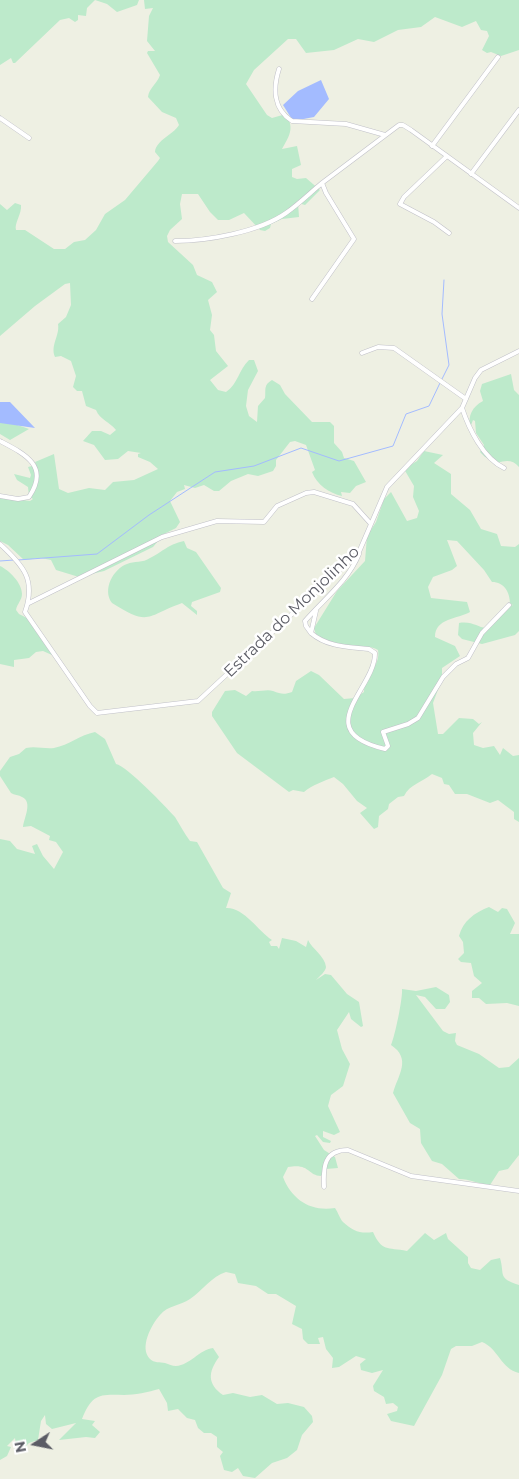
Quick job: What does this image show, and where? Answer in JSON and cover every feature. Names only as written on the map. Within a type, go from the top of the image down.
[{"type":"street","points":[[432,146],[498,58]]},
{"type":"street","points":[[279,69],[275,83],[276,98],[280,110],[292,121],[346,124],[385,135]]},
{"type":"street","points":[[471,174],[519,110]]},
{"type":"street","points":[[0,118],[29,138]]},
{"type":"street","points":[[174,241],[208,239],[265,223],[286,213],[385,135],[403,125],[519,208]]},
{"type":"street","points":[[447,156],[404,196],[400,204],[434,222],[449,233]]},
{"type":"street","points":[[312,298],[354,238],[322,184]]},
{"type":"street","points":[[362,353],[378,348],[394,348],[466,399]]},
{"type":"street","name":"Estrada do Monjolinho","points":[[29,602],[25,612],[90,706],[97,713],[194,702],[360,552],[387,487],[462,408],[475,378],[481,370],[519,351]]},
{"type":"street","points":[[462,408],[472,434],[491,460],[504,468]]},
{"type":"street","points":[[0,441],[25,454],[31,460],[35,468],[36,482],[29,497],[25,500],[0,496]]},
{"type":"street","points":[[29,602],[162,537],[217,521],[264,522],[277,506],[306,493],[314,492],[353,504],[371,524]]},
{"type":"street","points":[[0,544],[14,560],[31,585],[29,602]]},
{"type":"street","points":[[360,552],[353,567],[305,624],[311,633],[327,643],[369,649],[375,653],[373,664],[352,704],[348,721],[351,730],[358,738],[385,749],[388,746],[383,732],[408,724],[418,718],[443,677],[456,664],[468,658],[482,633],[509,605]]},
{"type":"street","points":[[311,633],[316,611]]},
{"type":"street","points":[[324,1187],[324,1162],[327,1157],[335,1152],[348,1150],[411,1176],[519,1192]]},
{"type":"green space","points":[[0,0],[95,0],[87,8],[86,16],[78,15],[78,20],[75,22],[69,18],[60,20],[15,63],[13,63],[11,58],[0,65]]},
{"type":"green space","points":[[95,0],[139,0],[137,5],[117,12],[107,4]]},
{"type":"green space","points":[[144,0],[519,0],[519,50],[501,56],[491,52],[487,53],[482,50],[489,36],[487,31],[481,30],[476,21],[462,27],[435,17],[421,27],[398,30],[374,42],[358,39],[334,50],[306,53],[296,39],[288,39],[254,70],[246,84],[267,115],[272,118],[286,114],[289,119],[291,128],[282,149],[297,146],[301,165],[292,169],[292,177],[297,179],[306,178],[320,190],[305,205],[298,203],[299,217],[282,219],[271,224],[270,228],[265,231],[260,230],[244,213],[229,220],[218,220],[198,194],[182,194],[180,204],[182,219],[170,230],[167,236],[168,242],[193,265],[197,275],[212,282],[217,292],[208,300],[212,315],[210,330],[214,335],[216,351],[228,366],[210,380],[218,390],[226,392],[230,389],[249,360],[254,360],[258,371],[248,390],[246,406],[249,416],[257,422],[258,406],[265,398],[266,386],[272,380],[280,385],[285,394],[312,422],[330,422],[334,426],[334,443],[342,452],[344,458],[354,461],[366,482],[356,486],[350,493],[341,492],[342,496],[328,491],[314,477],[312,472],[315,470],[306,445],[295,441],[290,442],[276,460],[276,466],[273,471],[258,476],[248,474],[231,481],[219,491],[214,491],[204,485],[195,488],[184,485],[185,489],[177,492],[170,501],[180,522],[176,528],[164,534],[153,547],[104,571],[79,577],[56,570],[51,560],[41,558],[24,560],[8,545],[0,541],[0,497],[30,501],[33,499],[29,496],[28,487],[17,480],[14,474],[30,478],[31,475],[28,467],[36,465],[35,462],[54,454],[59,489],[68,493],[89,488],[105,490],[113,482],[134,480],[158,469],[150,462],[138,457],[138,454],[141,453],[128,451],[118,459],[105,460],[94,445],[83,441],[92,431],[101,431],[110,435],[116,430],[96,410],[86,406],[82,391],[77,391],[73,387],[76,376],[71,361],[61,356],[55,357],[54,348],[58,324],[66,317],[71,305],[70,283],[65,284],[35,306],[0,336],[0,204],[7,210],[15,203],[21,205],[16,230],[25,230],[54,249],[65,249],[74,242],[85,240],[96,230],[105,214],[125,200],[158,161],[160,158],[155,152],[158,144],[179,125],[176,118],[162,112],[148,97],[160,75],[147,53],[148,51],[155,51],[147,41],[149,16],[153,8],[145,9]]},
{"type":"green space","points":[[511,374],[514,390],[519,395],[519,467],[512,462],[498,463],[485,457],[480,452],[484,445],[476,433],[475,421],[473,420],[470,428],[470,415],[476,406],[483,401],[480,391],[482,384]]},
{"type":"green space","points":[[0,419],[29,429],[10,440],[0,434]]},
{"type":"green space","points":[[424,451],[443,455],[434,463],[451,474],[451,494],[470,510],[481,529],[497,534],[501,546],[515,547],[519,544],[519,631],[515,635],[482,644],[462,639],[458,635],[459,623],[487,628],[498,619],[504,608],[513,605],[510,604],[506,588],[496,582],[492,582],[484,570],[457,541],[447,540],[457,566],[452,570],[433,577],[428,587],[431,598],[467,602],[470,612],[448,620],[439,626],[436,631],[435,637],[455,646],[460,656],[442,668],[442,679],[433,703],[438,734],[443,734],[459,718],[473,719],[479,724],[482,722],[473,733],[474,745],[483,748],[494,746],[500,755],[503,748],[513,756],[519,755],[519,822],[514,819],[514,812],[498,800],[490,803],[467,794],[455,794],[449,785],[444,784],[442,778],[432,774],[413,786],[404,796],[398,797],[389,804],[388,809],[379,816],[378,827],[374,829],[360,813],[367,808],[357,801],[343,784],[334,777],[314,785],[304,792],[293,790],[289,792],[237,753],[212,716],[212,712],[225,691],[235,690],[246,696],[252,691],[271,690],[287,694],[292,692],[296,681],[311,671],[319,675],[344,699],[355,698],[364,692],[377,661],[378,650],[370,647],[346,647],[339,645],[316,635],[314,628],[337,591],[365,561],[367,536],[376,522],[384,499],[391,492],[407,521],[417,518],[419,511],[413,497],[414,486],[404,469],[417,461]]},
{"type":"green space","points":[[184,541],[187,548],[196,552],[221,588],[220,592],[192,602],[191,606],[197,611],[197,615],[182,603],[154,615],[141,617],[112,603],[108,592],[110,580],[117,570],[133,562],[147,560],[169,546]]},
{"type":"green space","points":[[0,566],[14,577],[20,586],[22,596],[16,610],[19,614],[31,620],[52,655],[43,651],[36,652],[29,658],[14,660],[14,667],[0,664]]},
{"type":"green space","points":[[95,732],[105,739],[116,764],[129,772],[164,805],[175,817],[190,841],[197,842],[223,888],[231,893],[226,908],[239,911],[245,915],[272,940],[269,942],[271,946],[277,946],[279,949],[282,938],[296,941],[306,947],[308,940],[323,959],[326,967],[316,980],[325,974],[331,975],[347,994],[359,1002],[363,1026],[361,1027],[351,1019],[349,1012],[337,1030],[342,1049],[350,1064],[343,1086],[331,1095],[328,1106],[340,1132],[334,1135],[323,1131],[323,1137],[331,1141],[330,1143],[323,1142],[317,1135],[315,1136],[324,1150],[335,1157],[338,1168],[326,1169],[321,1176],[313,1174],[304,1168],[288,1167],[283,1177],[287,1185],[303,1203],[318,1208],[335,1208],[342,1221],[353,1230],[364,1233],[373,1232],[379,1243],[386,1248],[407,1251],[425,1233],[434,1240],[446,1233],[448,1239],[468,1257],[468,1263],[471,1268],[480,1270],[491,1260],[500,1258],[505,1278],[519,1285],[519,1373],[508,1367],[492,1349],[482,1342],[472,1346],[456,1346],[451,1349],[442,1375],[414,1426],[391,1421],[387,1414],[397,1411],[398,1407],[393,1403],[386,1404],[384,1397],[374,1391],[373,1386],[383,1370],[372,1373],[361,1370],[360,1364],[366,1359],[356,1356],[339,1367],[332,1368],[333,1358],[326,1349],[323,1337],[318,1338],[320,1344],[308,1344],[303,1339],[302,1329],[292,1324],[296,1306],[276,1294],[268,1294],[256,1286],[238,1283],[235,1274],[226,1272],[216,1277],[190,1299],[167,1309],[160,1315],[153,1325],[146,1343],[147,1354],[153,1361],[176,1366],[186,1363],[208,1349],[213,1348],[219,1357],[215,1362],[211,1378],[214,1387],[223,1395],[233,1393],[250,1397],[262,1395],[277,1404],[288,1403],[304,1407],[312,1416],[313,1422],[302,1435],[297,1450],[287,1458],[272,1463],[255,1478],[243,1476],[238,1468],[232,1472],[224,1470],[220,1456],[223,1452],[217,1447],[217,1437],[211,1433],[204,1433],[198,1428],[195,1420],[187,1418],[178,1409],[168,1411],[167,1403],[159,1389],[124,1395],[102,1396],[93,1400],[82,1419],[95,1421],[92,1425],[100,1432],[95,1438],[59,1440],[76,1423],[52,1429],[46,1424],[45,1415],[41,1421],[38,1440],[29,1443],[21,1451],[16,1446],[15,1438],[7,1446],[11,1447],[7,1456],[0,1460],[0,839],[10,841],[17,849],[35,854],[32,846],[37,844],[43,856],[54,869],[63,852],[56,842],[49,840],[50,836],[31,826],[23,827],[27,803],[22,797],[11,793],[0,776],[0,771],[10,757],[19,754],[26,748],[54,748]]},
{"type":"green space","points":[[489,907],[498,912],[502,908],[507,909],[515,923],[510,934],[519,934],[519,1006],[507,1003],[486,1004],[479,998],[472,998],[472,991],[482,983],[474,976],[471,963],[461,962],[458,959],[464,953],[463,942],[459,936],[463,926],[474,915]]},
{"type":"green space","points":[[436,987],[449,995],[450,1002],[445,1009],[436,1009],[425,997],[416,995],[443,1031],[449,1034],[456,1033],[455,1041],[457,1045],[479,1054],[499,1068],[509,1067],[519,1058],[519,1155],[508,1169],[499,1171],[490,1185],[459,1179],[442,1164],[432,1161],[421,1143],[420,1129],[410,1123],[393,1093],[402,1068],[401,1056],[391,1045],[395,1034],[402,989],[416,991]]},
{"type":"water","points":[[321,80],[329,99],[314,117],[293,121],[283,105],[298,91]]},
{"type":"water","points":[[0,402],[10,402],[35,428],[0,423]]},
{"type":"waterway","points":[[442,379],[449,365],[442,314],[444,280]]},
{"type":"waterway","points":[[18,560],[97,554],[149,515],[215,472],[254,466],[301,448],[339,461],[393,446],[406,414],[429,406],[440,383]]},
{"type":"waterway","points":[[0,561],[14,560]]}]
